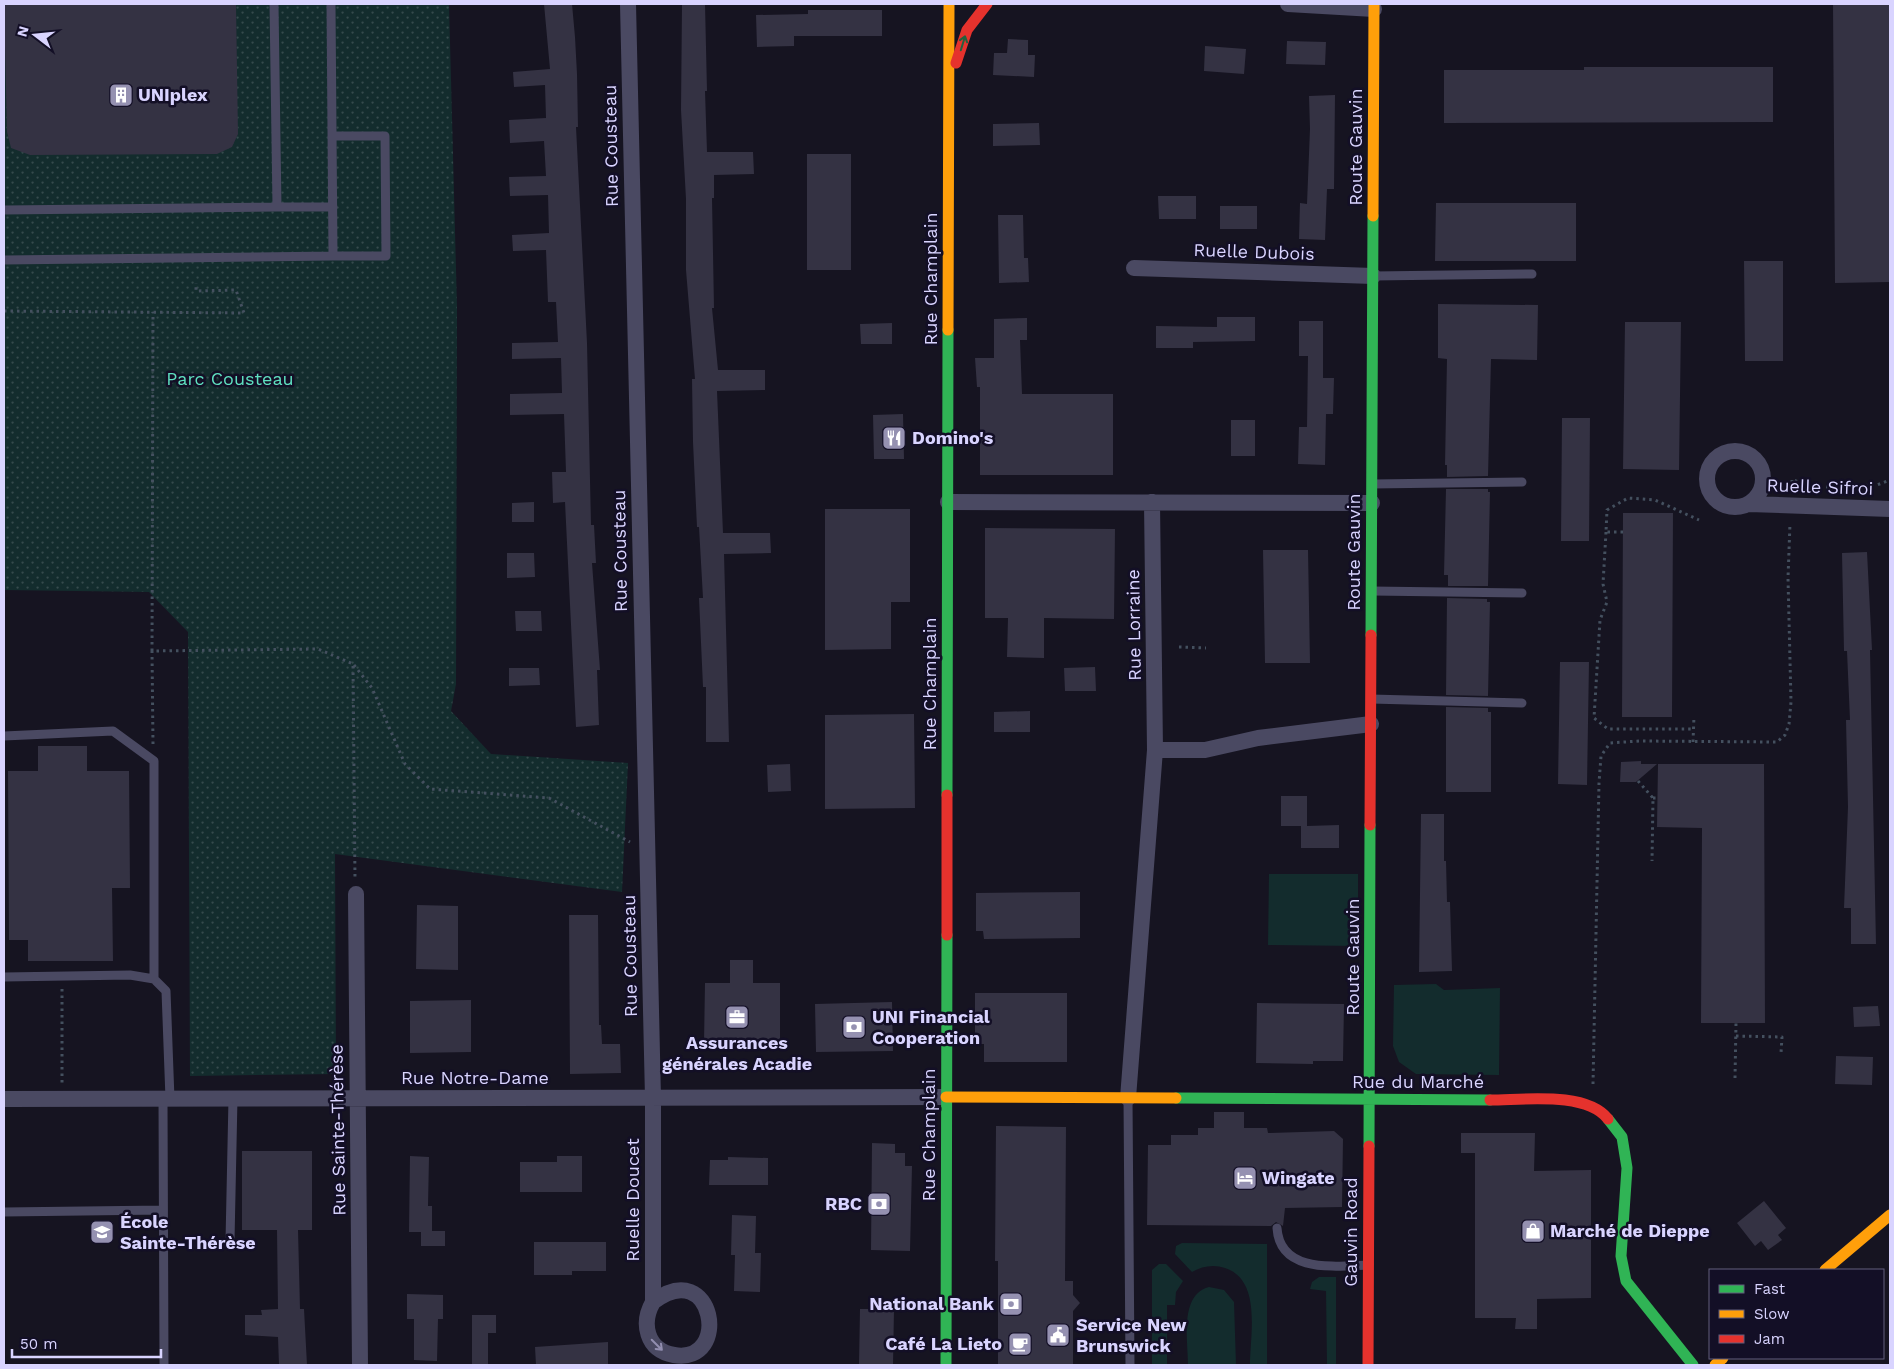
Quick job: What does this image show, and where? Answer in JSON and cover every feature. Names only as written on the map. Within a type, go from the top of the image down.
[{"type":"street","name":"Rue Cousteau","points":[[628,4],[653,1098]]},
{"type":"street","name":"Rue Champlain","points":[[946,1365],[949,4]]},
{"type":"street","points":[[949,88],[967,30],[987,4]]},
{"type":"street","points":[[1288,4],[1374,6]]},
{"type":"street","name":"Route Gauvin","points":[[1370,1100],[1374,6]]},
{"type":"street","name":"Ruelle Dubois","points":[[1134,268],[1373,276]]},
{"type":"street","points":[[948,502],[1372,503]]},
{"type":"street","name":"Rue Lorraine","points":[[1128,1098],[1155,750],[1152,502]]},
{"type":"street","name":"Ruelle Sifroi","points":[[1749,504],[1890,509]]},
{"type":"street","points":[[1155,750],[1205,750],[1258,738],[1371,724]]},
{"type":"street","name":"Rue Sainte-Thérèse","points":[[356,894],[360,1365]]},
{"type":"street","name":"Rue Notre-Dame","points":[[4,1099],[946,1097]]},
{"type":"street","name":"Rue du Marché","points":[[946,1097],[1576,1100],[1602,1111],[1622,1137],[1627,1168],[1621,1256],[1626,1282],[1693,1365]]},
{"type":"street","name":"Ruelle Doucet","points":[[653,1098],[653,1302]]},
{"type":"street","name":"Gauvin Road","points":[[1368,1365],[1370,1100]]},
{"type":"street","points":[[1827,1269],[1890,1215]]},
{"type":"lane","points":[[274,4],[277,207]]},
{"type":"lane","points":[[331,4],[333,256]]},
{"type":"lane","points":[[4,260],[386,256],[385,136],[332,136]]},
{"type":"lane","points":[[4,210],[333,207]]},
{"type":"lane","points":[[1373,276],[1532,274]]},
{"type":"lane","points":[[1372,484],[1522,482]]},
{"type":"lane","points":[[1372,591],[1522,593]]},
{"type":"lane","points":[[1371,699],[1522,703]]},
{"type":"lane","points":[[4,736],[113,731],[154,762],[154,979]]},
{"type":"lane","points":[[4,977],[130,975],[154,979],[166,991],[163,1210],[164,1365]]},
{"type":"lane","points":[[230,1241],[233,1098]]},
{"type":"lane","points":[[1128,1098],[1130,1365]]},
{"type":"lane","points":[[4,1212],[163,1210]]},
{"type":"lane","points":[[1277,1228],[1280,1240],[1295,1259],[1302,1263],[1315,1266],[1369,1265]]},
{"type":"path","points":[[4,311],[244,313],[236,290],[196,290],[196,283]]},
{"type":"path","points":[[153,312],[152,651],[154,762]]},
{"type":"path","points":[[1792,479],[1806,486],[1815,487]]},
{"type":"path","points":[[1824,487],[1877,485],[1890,480]]},
{"type":"path","points":[[1693,729],[1608,729],[1594,718],[1600,620],[1607,602],[1603,584],[1607,510],[1628,498],[1655,500],[1699,520]]},
{"type":"path","points":[[1592,1107],[1601,756],[1610,743],[1777,742],[1785,735],[1789,724],[1791,702],[1788,578],[1790,526]]},
{"type":"path","points":[[1606,532],[1622,532]]},
{"type":"path","points":[[1179,647],[1206,648]]},
{"type":"path","points":[[152,651],[318,649],[353,664],[372,688],[405,764],[430,789],[549,798],[637,846]]},
{"type":"path","points":[[353,664],[356,894]]},
{"type":"path","points":[[1693,742],[1694,716]]},
{"type":"path","points":[[1638,780],[1652,798],[1652,862]]},
{"type":"path","points":[[1652,798],[1658,798]]},
{"type":"path","points":[[62,976],[62,1099]]},
{"type":"path","points":[[1735,1078],[1736,1023]]},
{"type":"path","points":[[1736,1036],[1782,1037],[1781,1053]]},
{"type":"green space","name":"Parc Cousteau","points":[[4,4],[449,4],[457,307],[456,684],[451,711],[491,754],[628,763],[622,892],[335,854],[336,1074],[190,1076],[188,632],[149,592],[4,590]]},
{"type":"green space","points":[[1269,874],[1358,874],[1358,946],[1268,945]]},
{"type":"green space","points":[[1436,984],[1444,990],[1500,988],[1499,1075],[1416,1074],[1399,1062],[1393,1046],[1394,985]]},
{"type":"green space","points":[[1182,1243],[1267,1244],[1267,1365],[1250,1365],[1252,1324],[1249,1296],[1245,1284],[1237,1274],[1217,1266],[1208,1266],[1192,1272],[1175,1254],[1176,1246]]},
{"type":"green space","points":[[1159,1264],[1166,1264],[1183,1281],[1176,1292],[1175,1305],[1167,1305],[1167,1365],[1152,1365],[1152,1270]]},
{"type":"green space","points":[[1319,1277],[1336,1277],[1336,1365],[1327,1365],[1326,1291],[1310,1289],[1312,1282]]},
{"type":"green space","points":[[1209,1287],[1224,1290],[1234,1302],[1236,1365],[1188,1365],[1187,1320],[1189,1309],[1193,1299],[1199,1292]]},
{"type":"building","name":"UNIplex","points":[[4,4],[236,4],[238,134],[232,147],[217,154],[30,155],[11,148],[7,132]]},
{"type":"building","points":[[544,4],[572,4],[577,74],[578,127],[576,127],[587,343],[591,525],[594,525],[596,563],[592,563],[600,670],[597,670],[599,725],[576,727],[565,502],[553,503],[552,472],[566,472],[564,414],[510,415],[510,394],[562,393],[561,358],[512,359],[512,343],[558,342],[556,302],[548,302],[546,250],[513,251],[512,235],[549,233],[548,195],[510,196],[509,177],[546,176],[544,141],[510,143],[509,120],[546,118],[545,85],[514,87],[513,72],[550,69]]},
{"type":"building","points":[[682,4],[705,4],[707,152],[753,152],[754,174],[714,175],[714,198],[712,198],[714,308],[712,308],[718,370],[765,370],[765,390],[717,391],[723,533],[770,533],[771,553],[724,554],[729,742],[706,742],[706,687],[703,687],[699,598],[703,598],[693,442],[692,379],[695,379],[686,270],[686,199],[681,110]]},
{"type":"building","points":[[1833,4],[1890,4],[1890,282],[1835,283]]},
{"type":"building","points":[[808,10],[882,10],[882,36],[794,36],[794,46],[757,47],[756,15],[808,14]]},
{"type":"building","points":[[1008,39],[1028,40],[1028,55],[1035,55],[1034,77],[993,75],[994,53],[1007,53]]},
{"type":"building","points":[[1287,41],[1326,42],[1325,65],[1286,64]]},
{"type":"building","points":[[1205,46],[1246,49],[1244,74],[1204,71]]},
{"type":"building","points":[[1584,67],[1773,67],[1773,122],[1444,123],[1444,70],[1584,70]]},
{"type":"building","points":[[1335,95],[1334,189],[1327,189],[1325,240],[1299,239],[1300,203],[1307,204],[1310,129],[1309,96]]},
{"type":"building","points":[[1039,123],[1040,145],[993,146],[993,124]]},
{"type":"building","points":[[807,154],[851,154],[851,270],[807,270]]},
{"type":"building","points":[[1158,196],[1196,196],[1196,219],[1159,219]]},
{"type":"building","points":[[1436,203],[1576,203],[1576,261],[1435,261]]},
{"type":"building","points":[[1220,206],[1257,206],[1257,229],[1220,229]]},
{"type":"building","points":[[998,215],[1023,215],[1024,258],[1028,258],[1029,282],[999,283]]},
{"type":"building","points":[[1744,261],[1783,261],[1783,361],[1745,361]]},
{"type":"building","points":[[1438,304],[1538,305],[1537,360],[1491,359],[1488,476],[1447,477],[1447,465],[1445,465],[1447,359],[1438,358]]},
{"type":"building","points":[[1217,317],[1255,317],[1255,341],[1193,342],[1193,348],[1156,348],[1156,326],[1217,327]]},
{"type":"building","points":[[1027,318],[1027,340],[1020,340],[1022,394],[1113,394],[1113,475],[980,475],[980,387],[977,387],[975,358],[994,358],[994,319]]},
{"type":"building","points":[[1299,321],[1323,321],[1323,378],[1334,378],[1333,414],[1326,414],[1325,465],[1298,464],[1299,427],[1307,427],[1308,356],[1299,356]]},
{"type":"building","points":[[1625,322],[1681,322],[1679,470],[1623,469]]},
{"type":"building","points":[[892,323],[892,344],[861,344],[860,324]]},
{"type":"building","points":[[903,414],[904,459],[874,459],[873,415]]},
{"type":"building","points":[[1562,418],[1590,418],[1589,541],[1561,541]]},
{"type":"building","points":[[1231,420],[1255,420],[1255,456],[1231,456]]},
{"type":"building","points":[[1446,489],[1488,489],[1488,492],[1490,492],[1488,586],[1448,586],[1448,575],[1444,575]]},
{"type":"building","points":[[534,502],[534,522],[512,522],[512,503]]},
{"type":"building","points":[[825,509],[910,509],[910,602],[891,602],[891,649],[825,650]]},
{"type":"building","points":[[1623,513],[1673,513],[1672,717],[1622,717]]},
{"type":"building","points":[[985,528],[1115,529],[1114,619],[1044,618],[1044,658],[1007,657],[1008,618],[985,618]]},
{"type":"building","points":[[1263,550],[1308,550],[1310,663],[1265,663]]},
{"type":"building","points":[[1867,552],[1872,650],[1870,650],[1876,944],[1851,944],[1851,908],[1844,908],[1848,807],[1846,720],[1850,720],[1847,651],[1844,651],[1842,553]]},
{"type":"building","points":[[507,553],[534,553],[535,577],[507,578]]},
{"type":"building","points":[[1447,598],[1487,599],[1487,602],[1490,602],[1488,696],[1446,695]]},
{"type":"building","points":[[515,611],[541,611],[542,631],[516,631]]},
{"type":"building","points":[[1560,662],[1589,662],[1587,785],[1558,784]]},
{"type":"building","points":[[1095,667],[1096,691],[1065,691],[1064,668]]},
{"type":"building","points":[[509,668],[539,668],[540,685],[509,686]]},
{"type":"building","points":[[1446,707],[1488,708],[1488,712],[1491,712],[1491,792],[1446,792]]},
{"type":"building","points":[[1030,711],[1030,732],[994,732],[994,712]]},
{"type":"building","points":[[914,714],[915,808],[825,809],[825,715]]},
{"type":"building","points":[[38,746],[87,746],[87,771],[129,771],[130,888],[112,888],[113,961],[28,961],[28,940],[9,940],[8,771],[38,771]]},
{"type":"building","points":[[1641,761],[1641,764],[1657,764],[1636,782],[1620,782],[1621,762]]},
{"type":"building","points":[[790,764],[791,791],[768,792],[767,765]]},
{"type":"building","points":[[1658,764],[1764,764],[1765,1023],[1701,1023],[1702,828],[1657,827]]},
{"type":"building","points":[[1281,796],[1307,796],[1307,826],[1339,825],[1339,848],[1301,848],[1301,826],[1281,826]]},
{"type":"building","points":[[1421,814],[1444,814],[1444,861],[1446,861],[1447,902],[1450,902],[1452,971],[1419,972]]},
{"type":"building","points":[[1080,892],[1080,938],[984,939],[983,931],[976,931],[976,893]]},
{"type":"building","points":[[417,905],[458,906],[458,970],[416,969]]},
{"type":"building","points":[[569,915],[598,915],[599,1025],[601,1025],[602,1044],[620,1044],[621,1073],[570,1074]]},
{"type":"building","points":[[730,960],[753,960],[753,983],[780,983],[780,1043],[704,1043],[705,983],[730,983]]},
{"type":"building","points":[[975,993],[1067,993],[1067,1062],[984,1062],[984,1044],[975,1044]]},
{"type":"building","points":[[471,1000],[471,1052],[410,1053],[410,1001]]},
{"type":"building","name":"UNI Financial Cooperation","points":[[892,1002],[893,1051],[816,1052],[815,1004]]},
{"type":"building","points":[[1257,1003],[1344,1004],[1343,1061],[1313,1061],[1313,1064],[1256,1063]]},
{"type":"building","points":[[1878,1006],[1880,1026],[1854,1027],[1853,1007]]},
{"type":"building","points":[[1836,1056],[1873,1057],[1872,1085],[1835,1084]]},
{"type":"building","name":"Wingate","points":[[1214,1112],[1244,1112],[1244,1128],[1267,1128],[1268,1133],[1334,1131],[1343,1139],[1342,1207],[1285,1208],[1283,1226],[1276,1222],[1271,1226],[1147,1225],[1148,1145],[1171,1145],[1171,1135],[1198,1135],[1198,1128],[1214,1128]]},
{"type":"building","points":[[996,1126],[1066,1127],[1065,1281],[1073,1281],[1073,1295],[1080,1303],[1073,1311],[1073,1365],[998,1365],[998,1261],[995,1261]]},
{"type":"building","name":"Marché de Dieppe","points":[[1461,1133],[1535,1133],[1534,1171],[1591,1170],[1591,1298],[1537,1299],[1537,1329],[1515,1329],[1516,1318],[1475,1318],[1475,1153],[1461,1153]]},
{"type":"building","points":[[872,1143],[895,1144],[895,1153],[905,1153],[905,1166],[912,1166],[910,1251],[871,1250]]},
{"type":"building","points":[[242,1151],[312,1151],[312,1230],[298,1230],[300,1309],[304,1309],[307,1365],[279,1365],[278,1337],[245,1335],[245,1315],[262,1315],[261,1310],[278,1309],[277,1230],[242,1230]]},
{"type":"building","points":[[410,1156],[429,1157],[428,1206],[432,1206],[432,1231],[445,1231],[445,1246],[421,1246],[421,1232],[409,1232]]},
{"type":"building","points":[[557,1156],[582,1156],[582,1192],[520,1192],[520,1162],[557,1162]]},
{"type":"building","points":[[728,1157],[768,1158],[768,1185],[709,1185],[710,1160],[728,1160]]},
{"type":"building","points":[[1764,1201],[1786,1228],[1778,1235],[1782,1240],[1768,1250],[1761,1241],[1755,1246],[1737,1223]]},
{"type":"building","points":[[732,1215],[756,1216],[755,1253],[761,1253],[760,1292],[734,1291],[735,1255],[731,1255]]},
{"type":"building","points":[[534,1242],[606,1242],[606,1271],[572,1271],[572,1275],[534,1275]]},
{"type":"building","points":[[407,1294],[443,1295],[443,1319],[438,1319],[437,1361],[414,1360],[414,1319],[407,1319]]},
{"type":"building","points":[[860,1309],[894,1309],[893,1365],[859,1365]]},
{"type":"building","points":[[472,1315],[496,1315],[496,1333],[488,1333],[488,1365],[472,1365]]},
{"type":"building","points":[[608,1342],[608,1365],[536,1365],[535,1347]]},
{"type":"traffic: fast","points":[[1371,635],[1373,216]]},
{"type":"traffic: fast","points":[[947,795],[948,330]]},
{"type":"traffic: fast","points":[[1369,1146],[1370,825]]},
{"type":"traffic: fast","points":[[946,1365],[947,935]]},
{"type":"traffic: fast","points":[[1176,1098],[1490,1100]]},
{"type":"traffic: fast","points":[[1608,1119],[1622,1137],[1627,1168],[1621,1256],[1626,1281],[1693,1365]]},
{"type":"traffic: slow","points":[[948,330],[949,4]]},
{"type":"traffic: slow","points":[[1373,216],[1374,4]]},
{"type":"traffic: slow","points":[[946,1097],[1176,1098]]},
{"type":"traffic: slow","points":[[1826,1269],[1890,1215]]},
{"type":"traffic: slow","points":[[1715,1365],[1722,1359]]},
{"type":"traffic: jam","points":[[956,63],[967,30],[987,4]]},
{"type":"traffic: jam","points":[[1370,825],[1371,635]]},
{"type":"traffic: jam","points":[[947,795],[947,935]]},
{"type":"traffic: jam","points":[[1490,1100],[1553,1099],[1570,1101],[1585,1104],[1598,1110],[1608,1119]]},
{"type":"traffic: jam","points":[[1368,1365],[1369,1146]]},
{"type":"place","name":"UNIplex","points":[[121,95]]},
{"type":"place","name":"Domino's","points":[[894,438]]},
{"type":"place","name":"Assurances générales Acadie","points":[[737,1017]]},
{"type":"place","name":"UNI Financial Cooperation","points":[[854,1027]]},
{"type":"place","name":"Wingate","points":[[1245,1178]]},
{"type":"place","name":"RBC","points":[[879,1204]]},
{"type":"place","name":"Marché de Dieppe","points":[[1533,1231]]},
{"type":"place","name":"École Sainte-Thérèse","points":[[102,1232]]},
{"type":"place","name":"National Bank","points":[[1011,1304]]},
{"type":"place","name":"Service New Brunswick","points":[[1058,1335]]},
{"type":"place","name":"Café La Lieto","points":[[1020,1344]]}]
